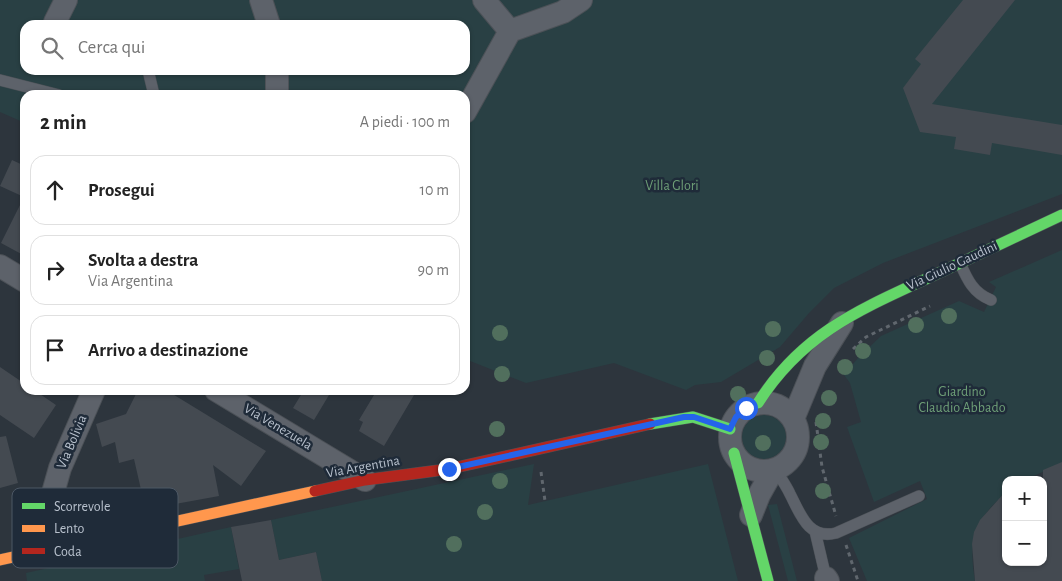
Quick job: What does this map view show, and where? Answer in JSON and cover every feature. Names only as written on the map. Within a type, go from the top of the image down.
[{"type":"street","points":[[61,20],[66,0]]},
{"type":"street","points":[[261,0],[267,20]]},
{"type":"street","points":[[484,0],[510,30]]},
{"type":"street","points":[[470,103],[510,30],[568,4]]},
{"type":"street","points":[[277,75],[277,90]]},
{"type":"street","name":"Via Giulio Gaudini","points":[[758,403],[768,384],[784,366],[807,345],[844,320],[879,300],[1062,215]]},
{"type":"street","points":[[0,266],[20,278]]},
{"type":"street","name":"Via Giulio Gaudini","points":[[793,420],[815,366],[844,320]]},
{"type":"street","name":"Via Bolivia","points":[[54,488],[60,468],[92,395]]},
{"type":"street","name":"Via Venezuela","points":[[224,395],[365,480]]},
{"type":"street","points":[[751,515],[759,495],[774,470],[789,459],[797,445],[797,432],[793,420],[778,406],[758,403],[741,411],[730,429],[730,442],[768,581]]},
{"type":"street","name":"Via Argentina","points":[[178,521],[365,480],[449,469],[684,417],[694,417],[730,429]]},
{"type":"street","points":[[734,453],[740,462],[750,469],[762,472],[774,470]]},
{"type":"lane","points":[[149,75],[153,90]]},
{"type":"lane","points":[[0,80],[39,90]]},
{"type":"lane","points":[[960,263],[971,286],[982,296],[991,300]]},
{"type":"lane","points":[[774,470],[802,518],[815,531],[827,579]]},
{"type":"lane","points":[[815,531],[831,534],[841,531],[918,496]]},
{"type":"path","points":[[852,350],[866,337],[935,304]]},
{"type":"path","points":[[816,418],[822,466],[858,581]]},
{"type":"path","points":[[541,470],[545,501]]},
{"type":"green space","name":"Villa Glori","points":[[0,0],[1062,0],[1062,194],[883,263],[834,288],[809,313],[780,347],[721,382],[695,385],[686,390],[614,363],[526,383],[470,361],[470,90],[20,90],[20,121],[0,112]]},
{"type":"green space","name":"Giardino Claudio Abbado","points":[[1062,250],[1062,463],[1034,476],[1002,476],[1002,497],[980,522],[973,542],[972,554],[975,581],[867,581],[849,538],[927,499],[920,481],[874,502],[847,427],[861,422],[850,383],[844,375],[858,358],[881,336],[959,301],[984,312],[996,287],[989,282]]},
{"type":"green space","points":[[768,415],[780,421],[785,428],[785,446],[780,453],[773,458],[760,459],[748,453],[743,446],[742,433],[748,421],[755,416]]},
{"type":"green space","points":[[534,464],[528,505],[708,464],[738,581],[322,581],[316,552],[279,560],[271,520]]},
{"type":"green space","points":[[777,504],[797,581],[788,581],[768,505]]},
{"type":"green space","points":[[231,527],[239,569],[204,575],[205,581],[27,581],[26,573],[48,568],[178,568],[178,539]]},
{"type":"building","points":[[963,0],[1015,0],[932,104],[1062,125],[1062,155],[992,143],[990,155],[954,149],[956,137],[920,132],[903,88],[921,64],[915,59]]},
{"type":"building","points":[[12,160],[20,164],[20,195],[0,186]]},
{"type":"building","points":[[20,205],[20,253],[1,243]]},
{"type":"building","points":[[0,367],[20,381],[20,395],[41,395],[56,405],[34,438],[0,415]]},
{"type":"building","points":[[136,395],[174,395],[266,451],[241,486],[213,465],[219,496],[178,504],[178,488],[141,488],[134,459],[119,463],[115,442],[102,447],[96,424],[126,414]]},
{"type":"building","points":[[301,395],[329,395],[314,420],[293,408]]},
{"type":"building","points":[[374,395],[414,395],[384,446],[359,431],[363,422],[359,420]]},
{"type":"building","points":[[6,436],[18,483],[0,488],[0,437]]},
{"type":"building","points":[[1062,462],[1062,581],[975,581],[972,544],[974,532],[980,520],[1002,495],[1002,566],[1047,566],[1047,476],[1043,476],[1043,470]]},
{"type":"building","points":[[271,520],[279,560],[316,552],[322,581],[242,581],[231,527]]},
{"type":"traffic: fast","points":[[758,403],[776,378],[795,357],[839,323],[887,297],[1062,215]]},
{"type":"traffic: fast","points":[[650,424],[693,417],[730,429]]},
{"type":"traffic: fast","points":[[734,453],[768,581]]},
{"type":"traffic: slow","points":[[178,521],[315,491]]},
{"type":"traffic: slow","points":[[0,560],[12,557]]},
{"type":"traffic: jam","points":[[315,491],[365,480],[449,469],[650,424]]},
{"type":"route","points":[[449,469],[684,417],[694,417],[730,429],[736,417],[746,408]]}]
